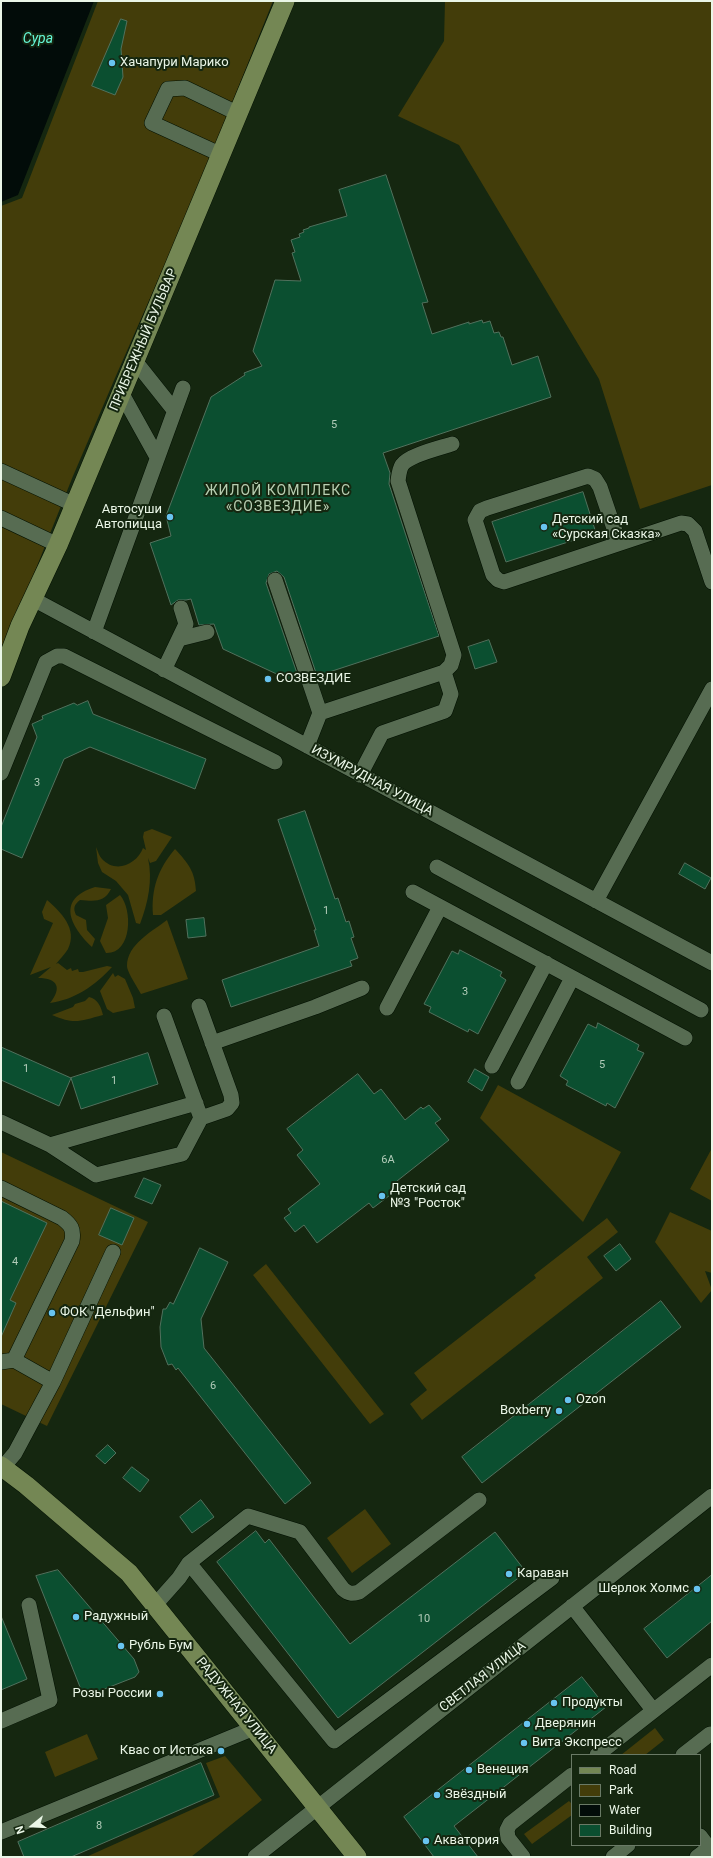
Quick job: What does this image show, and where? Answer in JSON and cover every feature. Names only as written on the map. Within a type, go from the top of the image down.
[{"type":"main road","name":"ПРИБРЕЖНЫЙ БУЛЬВАР","points":[[1,677],[20,626],[58,545],[286,1]]},
{"type":"main road","name":"РАДУЖНАЯ УЛИЦА","points":[[2,1467],[129,1573],[357,1857]]},
{"type":"street","points":[[222,155],[152,123],[168,89],[185,88],[239,114]]},
{"type":"street","points":[[135,361],[174,410]]},
{"type":"street","points":[[94,632],[183,388]]},
{"type":"street","points":[[122,394],[158,457]]},
{"type":"street","points":[[320,713],[444,672],[451,665],[454,655],[398,480],[402,465],[408,459],[452,444]]},
{"type":"street","points":[[1,471],[75,505]]},
{"type":"street","points":[[619,543],[600,487],[595,479],[588,476],[487,508],[480,511],[475,520],[493,575],[498,580],[504,582],[680,523],[688,524],[695,531],[712,582]]},
{"type":"street","points":[[1,518],[58,545]]},
{"type":"street","points":[[275,580],[320,713],[307,746]]},
{"type":"street","name":"ИЗУМРУДНАЯ УЛИЦА","points":[[33,599],[596,901],[711,959]]},
{"type":"street","points":[[164,670],[186,624],[181,608]]},
{"type":"street","points":[[179,639],[207,632]]},
{"type":"street","points":[[1,773],[46,662],[57,656],[64,656],[275,762]]},
{"type":"street","points":[[360,775],[382,733],[445,711],[451,694],[444,672]]},
{"type":"street","points":[[596,901],[712,689]]},
{"type":"street","points":[[437,867],[701,1010]]},
{"type":"street","points":[[413,892],[685,1038]]},
{"type":"street","points":[[387,1008],[440,907]]},
{"type":"street","points":[[492,1066],[546,963]]},
{"type":"street","points":[[518,1082],[572,978]]},
{"type":"street","points":[[212,1043],[315,1008],[362,988]]},
{"type":"street","points":[[1,1122],[50,1145],[96,1175],[182,1154],[201,1118],[227,1109],[232,1103],[231,1095],[199,1006]]},
{"type":"street","points":[[164,1016],[201,1118]]},
{"type":"street","points":[[50,1145],[196,1104]]},
{"type":"street","points":[[1,1188],[62,1218],[71,1225],[74,1233],[72,1241],[7,1361],[53,1382]]},
{"type":"street","points":[[2,1467],[14,1453],[53,1382],[114,1252]]},
{"type":"street","name":"СВЕТЛАЯ УЛИЦА","points":[[255,1857],[712,1496]]},
{"type":"street","points":[[155,1605],[179,1578],[189,1563],[248,1516],[300,1532],[343,1589],[348,1593],[353,1594],[359,1592],[479,1500]]},
{"type":"street","points":[[189,1563],[334,1741],[552,1578]]},
{"type":"street","points":[[1,1721],[50,1700],[29,1605]]},
{"type":"street","points":[[572,1606],[654,1710]]},
{"type":"street","points":[[598,1754],[712,1665]]},
{"type":"street","points":[[1,1832],[230,1736],[254,1728]]},
{"type":"street","points":[[684,1754],[710,1734]]},
{"type":"street","points":[[523,1857],[508,1838],[507,1830],[510,1824],[570,1780]]},
{"type":"street","points":[[697,1857],[709,1848],[701,1837]]},
{"type":"street","points":[[613,1857],[627,1846]]},
{"type":"green space","points":[[98,1],[273,1],[190,207],[73,476],[27,591],[1,649],[1,206],[22,198]]},
{"type":"green space","points":[[445,1],[712,1],[712,485],[640,509],[599,379],[459,145],[398,116],[444,41]]},
{"type":"green space","points":[[152,829],[172,837],[156,861],[150,863],[148,858],[150,883],[140,924],[136,923],[128,895],[116,881],[102,872],[98,863],[96,847],[101,858],[113,866],[126,865],[136,859],[143,848],[146,850],[143,837],[144,832]]},
{"type":"green space","points":[[175,849],[190,868],[194,878],[196,891],[161,915],[153,915],[153,897],[157,880],[164,864]]},
{"type":"green space","points":[[95,887],[111,889],[102,899],[94,901],[80,900],[74,908],[76,915],[86,920],[87,930],[95,939],[92,947],[84,939],[73,922],[71,906],[75,898],[83,892]]},
{"type":"green space","points":[[120,895],[127,911],[128,930],[121,946],[115,951],[106,953],[100,941],[108,918],[106,905]]},
{"type":"green space","points":[[47,900],[58,910],[66,922],[71,935],[71,942],[68,949],[56,964],[58,963],[67,970],[71,968],[72,971],[78,969],[79,972],[107,966],[112,967],[92,986],[84,991],[68,999],[50,1003],[56,993],[56,985],[54,982],[45,978],[38,978],[51,967],[30,975],[53,923],[44,919],[42,912]]},
{"type":"green space","points":[[167,920],[188,979],[141,994],[127,969],[128,958],[131,951],[142,939]]},
{"type":"green space","points":[[113,973],[115,977],[118,975],[125,979],[133,998],[135,1008],[113,1013],[107,1009],[100,991]]},
{"type":"green space","points":[[89,997],[97,1001],[103,1015],[89,1019],[72,1021],[52,1015],[73,1007],[75,1004],[85,1001]]},
{"type":"green space","points":[[498,1085],[621,1152],[583,1222],[480,1118]]},
{"type":"green space","points":[[712,1148],[712,1201],[690,1189]]},
{"type":"green space","name":"ФОК \"Дельфин\"","points":[[1,1152],[148,1222],[47,1426],[1,1404]]},
{"type":"green space","points":[[670,1212],[712,1231],[712,1273],[705,1271],[712,1290],[701,1303],[655,1242]]},
{"type":"green space","points":[[607,1218],[618,1232],[587,1257],[603,1278],[422,1420],[410,1404],[427,1390],[414,1373],[536,1278],[534,1275]]},
{"type":"green space","points":[[266,1264],[384,1414],[370,1424],[253,1275]]},
{"type":"green space","points":[[365,1509],[391,1544],[352,1573],[327,1538]]},
{"type":"green space","points":[[655,1728],[664,1740],[646,1754],[622,1754]]},
{"type":"green space","points":[[87,1734],[98,1759],[55,1777],[45,1752]]},
{"type":"green space","points":[[225,1756],[262,1800],[191,1857],[86,1857],[220,1797],[206,1763]]},
{"type":"green space","points":[[569,1801],[571,1803],[571,1816],[532,1844],[524,1834]]},
{"type":"water","name":"Сура","points":[[1,1],[94,1],[18,195],[1,202]]},
{"type":"building","name":"Хачапури Марико","points":[[121,19],[127,21],[121,49],[123,77],[115,95],[92,86]]},
{"type":"building","points":[[386,175],[428,302],[422,303],[432,334],[469,322],[469,324],[482,320],[483,323],[490,321],[494,333],[499,332],[501,337],[503,337],[512,365],[538,356],[551,397],[383,453],[390,473],[389,484],[439,636],[317,676],[284,577],[277,571],[269,574],[266,583],[300,682],[296,683],[223,649],[214,624],[199,625],[191,599],[178,600],[171,605],[150,543],[171,536],[166,516],[211,397],[245,375],[244,373],[262,366],[253,351],[275,280],[301,281],[292,253],[295,252],[291,240],[300,237],[299,234],[304,232],[303,230],[309,227],[347,216],[339,190]]},
{"type":"building","name":"Детский сад «Сурская Сказка»","points":[[583,492],[596,533],[506,562],[492,522]]},
{"type":"building","points":[[489,640],[497,662],[475,669],[468,647]]},
{"type":"building","points":[[88,701],[93,714],[206,759],[195,789],[90,747],[64,759],[22,858],[1,849],[1,827],[37,737],[32,724],[43,719],[42,716],[74,703],[77,705]]},
{"type":"building","points":[[305,811],[335,899],[338,898],[346,922],[349,921],[354,937],[351,938],[358,958],[350,961],[352,966],[231,1007],[222,980],[319,946],[314,930],[316,930],[278,820]]},
{"type":"building","points":[[685,863],[711,878],[705,889],[679,874]]},
{"type":"building","points":[[204,918],[206,936],[188,938],[186,920]]},
{"type":"building","points":[[460,950],[502,972],[500,976],[506,980],[478,1034],[469,1029],[468,1032],[429,1012],[431,1007],[424,1004],[452,951],[458,954]]},
{"type":"building","points":[[598,1023],[639,1045],[637,1050],[644,1053],[615,1108],[607,1103],[606,1106],[566,1085],[568,1081],[560,1076],[588,1024],[596,1028]]},
{"type":"building","points":[[1,1047],[71,1078],[59,1106],[1,1080]]},
{"type":"building","points":[[148,1053],[158,1084],[81,1109],[71,1078]]},
{"type":"building","points":[[475,1069],[489,1077],[482,1091],[468,1082]]},
{"type":"building","points":[[358,1074],[374,1094],[381,1089],[405,1120],[421,1107],[423,1109],[429,1105],[441,1119],[435,1123],[449,1140],[397,1181],[402,1186],[373,1208],[369,1203],[317,1243],[304,1225],[295,1232],[284,1218],[291,1213],[288,1209],[320,1184],[297,1155],[303,1150],[287,1129]]},
{"type":"building","points":[[144,1178],[161,1185],[152,1204],[135,1197]]},
{"type":"building","points":[[1,1201],[47,1223],[10,1300],[16,1303],[1,1337]]},
{"type":"building","points":[[111,1208],[134,1218],[122,1245],[99,1235]]},
{"type":"building","points":[[620,1244],[631,1259],[616,1271],[604,1256]]},
{"type":"building","points":[[200,1248],[228,1262],[201,1319],[204,1348],[311,1483],[285,1504],[178,1368],[176,1370],[172,1364],[168,1365],[161,1347],[160,1327],[163,1309],[166,1309],[170,1302],[173,1304]]},
{"type":"building","points":[[661,1301],[681,1327],[482,1483],[462,1457]]},
{"type":"building","points":[[108,1445],[116,1453],[105,1464],[96,1456]]},
{"type":"building","points":[[132,1467],[149,1480],[140,1492],[123,1478]]},
{"type":"building","points":[[201,1500],[214,1517],[192,1533],[180,1517]]},
{"type":"building","points":[[256,1531],[265,1543],[269,1539],[350,1644],[495,1532],[526,1572],[338,1718],[217,1562]]},
{"type":"building","name":"Радужный","points":[[58,1570],[134,1659],[139,1672],[135,1677],[84,1697],[36,1576]]},
{"type":"building","points":[[712,1575],[712,1621],[667,1658],[644,1629]]},
{"type":"building","points":[[1,1616],[27,1679],[1,1690]]},
{"type":"building","points":[[582,1677],[606,1707],[454,1826],[478,1857],[434,1857],[404,1817]]},
{"type":"building","points":[[201,1763],[214,1795],[71,1857],[24,1857],[18,1842]]},
{"type":"place","name":"Хачапури Марико","points":[[112,63]]},
{"type":"place","name":"Автосуши Автопицца","points":[[170,517]]},
{"type":"place","name":"Детский сад «Сурская Сказка»","points":[[544,527]]},
{"type":"place","name":"СОЗВЕЗДИЕ","points":[[268,679]]},
{"type":"place","name":"Детский сад №3 \"Росток\"","points":[[382,1196]]},
{"type":"place","name":"ФОК \"Дельфин\"","points":[[52,1313]]},
{"type":"place","name":"Ozon","points":[[568,1400]]},
{"type":"place","name":"Boxberry","points":[[559,1411]]},
{"type":"place","name":"Караван","points":[[509,1574]]},
{"type":"place","name":"Шерлок Холмс","points":[[697,1589]]},
{"type":"place","name":"Радужный","points":[[76,1617]]},
{"type":"place","name":"Рубль Бум","points":[[121,1646]]},
{"type":"place","name":"Розы России","points":[[160,1694]]},
{"type":"place","name":"Продукты","points":[[554,1703]]},
{"type":"place","name":"Дверянин","points":[[527,1724]]},
{"type":"place","name":"Вита Экспресс","points":[[524,1743]]},
{"type":"place","name":"Квас от Истока","points":[[221,1751]]},
{"type":"place","name":"Венеция","points":[[469,1770]]},
{"type":"place","name":"Звёздный","points":[[437,1795]]},
{"type":"place","name":"Акватория","points":[[426,1841]]},
{"type":"district","name":"ЖИЛОЙ КОМПЛЕКС «СОЗВЕЗДИЕ»","points":[[278,500]]}]
